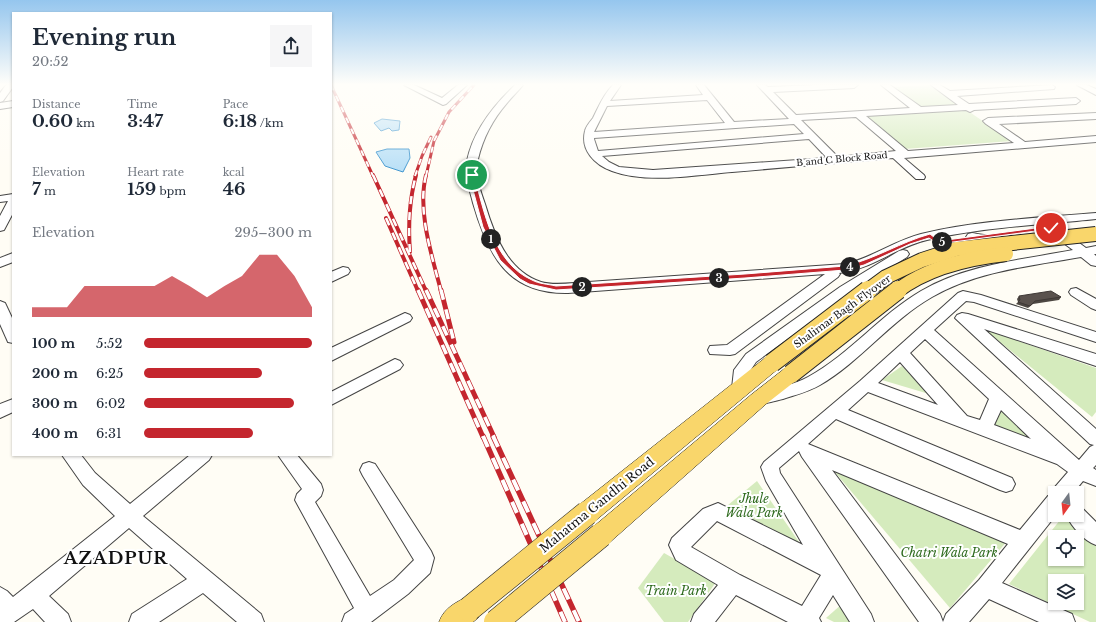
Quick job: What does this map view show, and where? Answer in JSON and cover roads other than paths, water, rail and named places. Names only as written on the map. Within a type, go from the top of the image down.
[{"type":"main road","name":"Shalimar Bagh Flyover","points":[[740,388],[886,277],[922,260],[970,246],[1096,234]]},
{"type":"main road","name":"Shalimar Bagh Flyover","points":[[759,399],[905,285],[944,266],[981,258],[1094,252]]},
{"type":"main road","name":"Mahatma Gandhi Road","points":[[452,622],[740,388]]},
{"type":"main road","points":[[496,622],[759,399]]},
{"type":"street","points":[[494,114],[485,127],[472,161],[471,168],[474,187],[482,214],[494,246],[502,259],[522,278],[537,285],[546,287],[587,287],[831,272],[857,266],[908,242],[1096,224]]},
{"type":"street","points":[[598,114],[589,135],[593,154],[812,136]]},
{"type":"street","points":[[723,114],[732,126]]},
{"type":"street","points":[[789,114],[834,159]]},
{"type":"street","points":[[589,135],[732,126],[858,114]]},
{"type":"street","points":[[858,114],[905,154]]},
{"type":"street","points":[[977,114],[1022,144]]},
{"type":"street","points":[[989,122],[1096,116]]},
{"type":"street","name":"B and C Block Road","points":[[593,154],[601,161],[609,165],[640,174],[675,173],[894,154],[1096,139]]},
{"type":"street","points":[[894,154],[920,177]]},
{"type":"street","points":[[0,199],[12,196]]},
{"type":"street","points":[[0,227],[12,204]]},
{"type":"street","points":[[740,388],[742,370],[752,358],[845,290],[902,254],[934,239],[968,228],[1096,216]]},
{"type":"street","points":[[1058,227],[1094,252]]},
{"type":"street","points":[[972,237],[985,239],[1003,246],[1013,255],[1011,265]]},
{"type":"street","points":[[759,399],[800,387],[826,373],[925,294],[967,275],[1011,265],[1094,252]]},
{"type":"street","points":[[0,263],[12,257]]},
{"type":"street","points":[[332,277],[344,271]]},
{"type":"street","points":[[831,272],[845,290]]},
{"type":"street","points":[[715,350],[730,350],[831,272]]},
{"type":"street","points":[[1076,292],[1096,305]]},
{"type":"street","points":[[863,622],[770,471],[770,467],[773,463],[804,446],[836,412],[963,296],[970,296],[1096,337]]},
{"type":"street","points":[[0,306],[12,336]]},
{"type":"street","points":[[946,313],[1096,360]]},
{"type":"street","points":[[332,354],[405,318]]},
{"type":"street","points":[[962,318],[1096,439]]},
{"type":"street","points":[[926,331],[1063,458],[1088,475]]},
{"type":"street","points":[[901,353],[962,421]]},
{"type":"street","points":[[332,398],[395,365]]},
{"type":"street","points":[[866,386],[1063,458]]},
{"type":"street","points":[[984,429],[998,398]]},
{"type":"street","points":[[0,411],[12,406]]},
{"type":"street","points":[[836,412],[1006,484]]},
{"type":"street","points":[[804,446],[1024,541]]},
{"type":"street","points":[[804,446],[932,622]]},
{"type":"street","points":[[1072,486],[1088,475],[1096,452]]},
{"type":"street","points":[[72,456],[89,479],[129,516],[254,622]]},
{"type":"street","points":[[4,609],[34,595],[202,456]]},
{"type":"street","points":[[288,456],[314,490],[304,500],[360,616],[401,587],[423,566],[424,558],[370,470]]},
{"type":"street","points":[[954,622],[986,587],[1048,511]]},
{"type":"street","points":[[718,512],[831,572],[808,621],[733,582],[683,553],[679,545],[714,513],[718,512]]},
{"type":"street","points":[[1083,522],[1096,536]]},
{"type":"street","points":[[140,622],[204,580]]},
{"type":"street","points":[[702,622],[733,582]]},
{"type":"street","points":[[986,587],[1064,622]]},
{"type":"street","points":[[34,595],[60,622]]},
{"type":"water","points":[[382,119],[400,121],[399,130],[392,131],[389,128],[381,131],[374,123]]},
{"type":"water","points":[[387,149],[409,149],[410,158],[403,172],[385,166],[376,152]]},
{"type":"railway","points":[[344,114],[373,176]]},
{"type":"railway","points":[[426,176],[434,141],[448,114]]},
{"type":"railway","points":[[415,176],[431,137]]},
{"type":"railway","points":[[373,175],[426,291]]},
{"type":"railway","points":[[410,252],[410,214],[416,175]]},
{"type":"railway","points":[[426,175],[423,203],[424,218],[441,291]]},
{"type":"railway","points":[[386,218],[418,291]]},
{"type":"railway","points":[[418,290],[483,437]]},
{"type":"railway","points":[[426,290],[494,437]]},
{"type":"railway","points":[[441,290],[454,342]]},
{"type":"railway","points":[[483,436],[565,622]]},
{"type":"railway","points":[[493,436],[579,622]]},
{"type":"district","name":"AZADPUR","points":[[116,558]]},
{"type":"park label","name":"Jhule Wala Park","points":[[754,506]]},
{"type":"park label","name":"Chatri Wala Park","points":[[949,553]]},
{"type":"park label","name":"Train Park","points":[[676,591]]}]
